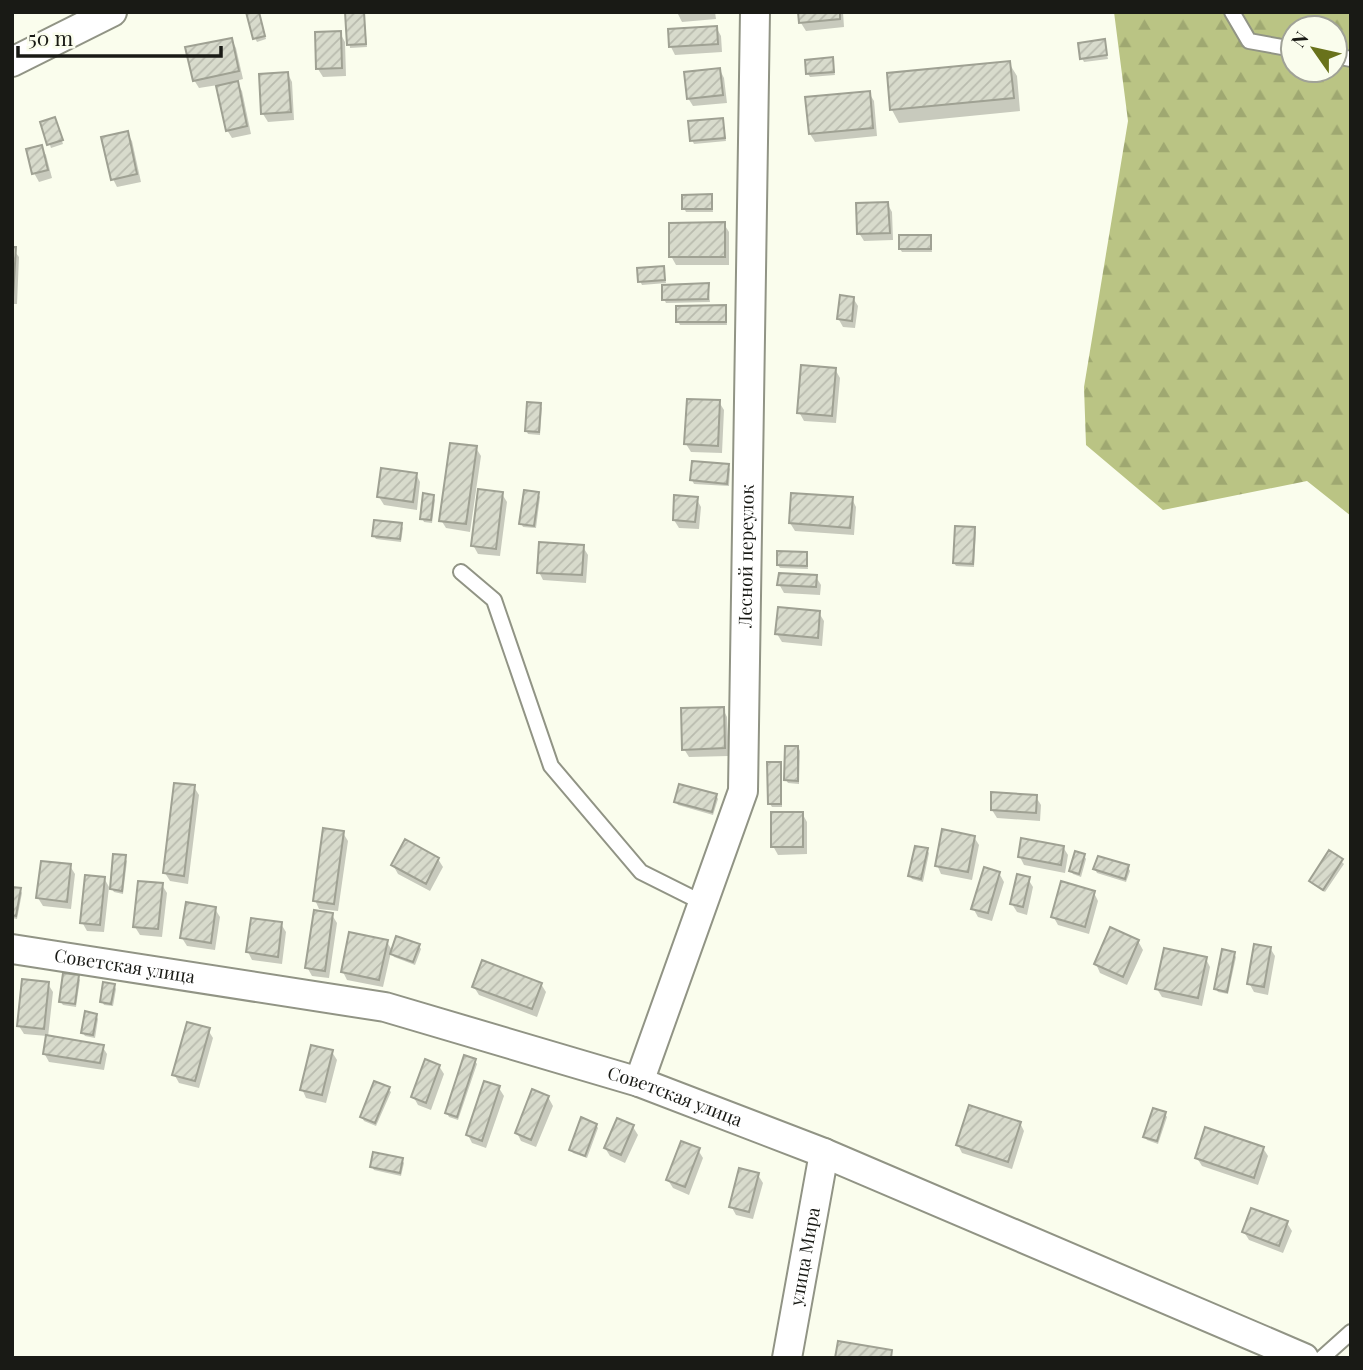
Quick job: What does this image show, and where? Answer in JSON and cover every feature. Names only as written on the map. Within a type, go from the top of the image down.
[{"type":"street","points":[[12,62],[112,12]]},
{"type":"street","name":"Лесной переулок","points":[[639,1082],[743,791],[755,12]]},
{"type":"street","name":"Советская улица","points":[[12,948],[385,1007],[639,1082],[824,1153],[1304,1358]]},
{"type":"street","name":"улица Мира","points":[[787,1358],[824,1153]]},
{"type":"lane","points":[[1232,12],[1248,41],[1279,47]]},
{"type":"lane","points":[[461,572],[494,600],[551,766],[641,872],[703,903]]},
{"type":"lane","points":[[1322,1358],[1351,1332]]},
{"type":"green space","points":[[1114,12],[1351,12],[1351,516],[1307,481],[1163,510],[1086,445],[1084,387],[1128,121]]},
{"type":"building","points":[[246,12],[259,12],[265,36],[253,39]]},
{"type":"building","points":[[345,12],[364,12],[366,44],[347,45]]},
{"type":"building","points":[[798,12],[840,12],[840,19],[799,23]]},
{"type":"building","points":[[717,26],[718,44],[669,47],[668,29]]},
{"type":"building","points":[[341,31],[342,68],[316,69],[315,32]]},
{"type":"building","points":[[232,38],[239,71],[193,81],[185,47]]},
{"type":"building","points":[[1105,39],[1107,55],[1080,59],[1078,43]]},
{"type":"building","points":[[833,57],[834,72],[806,74],[805,60]]},
{"type":"building","points":[[1010,61],[1014,98],[890,110],[887,73]]},
{"type":"building","points":[[720,68],[723,95],[687,99],[684,72]]},
{"type":"building","points":[[288,72],[291,112],[261,114],[259,74]]},
{"type":"building","points":[[238,81],[247,126],[226,131],[216,86]]},
{"type":"building","points":[[870,91],[873,128],[809,134],[805,97]]},
{"type":"building","points":[[55,117],[63,140],[47,145],[40,122]]},
{"type":"building","points":[[723,118],[725,138],[690,141],[688,121]]},
{"type":"building","points":[[128,131],[137,174],[111,180],[101,137]]},
{"type":"building","points":[[42,145],[48,170],[32,174],[26,149]]},
{"type":"building","points":[[712,194],[712,209],[682,209],[682,195]]},
{"type":"building","points":[[888,202],[890,233],[857,234],[856,203]]},
{"type":"building","points":[[725,222],[725,257],[669,257],[669,223]]},
{"type":"building","points":[[899,235],[931,235],[931,249],[899,249]]},
{"type":"building","points":[[12,247],[16,247],[13,297],[12,297]]},
{"type":"building","points":[[664,266],[665,280],[638,282],[637,268]]},
{"type":"building","points":[[709,283],[708,299],[662,300],[662,285]]},
{"type":"building","points":[[840,295],[854,297],[852,321],[837,319]]},
{"type":"building","points":[[726,305],[726,322],[676,322],[676,306]]},
{"type":"building","points":[[801,365],[836,368],[832,416],[797,413]]},
{"type":"building","points":[[687,399],[720,400],[718,446],[684,444]]},
{"type":"building","points":[[527,402],[541,403],[539,432],[525,431]]},
{"type":"building","points":[[450,443],[477,446],[466,524],[439,521]]},
{"type":"building","points":[[692,461],[729,464],[727,484],[690,480]]},
{"type":"building","points":[[381,468],[417,473],[413,502],[377,497]]},
{"type":"building","points":[[478,489],[503,492],[496,549],[471,546]]},
{"type":"building","points":[[524,490],[539,492],[534,526],[519,524]]},
{"type":"building","points":[[423,493],[434,495],[431,520],[420,519]]},
{"type":"building","points":[[791,493],[853,497],[850,528],[789,523]]},
{"type":"building","points":[[674,495],[698,497],[695,522],[673,520]]},
{"type":"building","points":[[374,520],[402,523],[400,539],[372,536]]},
{"type":"building","points":[[955,526],[975,527],[973,564],[953,563]]},
{"type":"building","points":[[539,542],[584,545],[582,575],[537,573]]},
{"type":"building","points":[[777,551],[807,552],[807,566],[777,565]]},
{"type":"building","points":[[779,573],[817,575],[816,587],[777,585]]},
{"type":"building","points":[[778,607],[820,611],[818,638],[775,634]]},
{"type":"building","points":[[724,707],[725,748],[682,750],[681,708]]},
{"type":"building","points":[[785,746],[798,746],[798,781],[784,780]]},
{"type":"building","points":[[767,762],[781,762],[781,804],[768,804]]},
{"type":"building","points":[[174,783],[195,785],[184,876],[163,873]]},
{"type":"building","points":[[679,784],[717,794],[712,812],[674,802]]},
{"type":"building","points":[[991,792],[1037,795],[1036,813],[991,810]]},
{"type":"building","points":[[771,812],[803,812],[803,847],[771,847]]},
{"type":"building","points":[[323,828],[344,831],[334,904],[313,901]]},
{"type":"building","points":[[942,829],[975,836],[968,872],[935,866]]},
{"type":"building","points":[[1021,838],[1064,846],[1061,865],[1018,857]]},
{"type":"building","points":[[405,839],[439,858],[426,884],[391,865]]},
{"type":"building","points":[[915,846],[928,848],[921,879],[908,876]]},
{"type":"building","points":[[1329,850],[1343,859],[1323,890],[1309,881]]},
{"type":"building","points":[[1075,851],[1085,854],[1079,874],[1069,871]]},
{"type":"building","points":[[113,854],[126,855],[122,891],[110,889]]},
{"type":"building","points":[[1098,856],[1129,865],[1125,879],[1093,869]]},
{"type":"building","points":[[41,861],[71,864],[67,902],[36,898]]},
{"type":"building","points":[[984,867],[1000,872],[988,913],[971,909]]},
{"type":"building","points":[[1017,874],[1030,877],[1023,907],[1010,904]]},
{"type":"building","points":[[85,875],[105,877],[100,925],[80,923]]},
{"type":"building","points":[[138,881],[163,883],[158,929],[133,927]]},
{"type":"building","points":[[1061,881],[1095,891],[1085,927],[1051,917]]},
{"type":"building","points":[[12,887],[21,888],[16,916],[12,915]]},
{"type":"building","points":[[186,902],[216,907],[211,943],[180,938]]},
{"type":"building","points":[[314,910],[333,913],[325,971],[305,968]]},
{"type":"building","points":[[251,918],[282,922],[278,957],[246,952]]},
{"type":"building","points":[[1110,927],[1139,940],[1123,977],[1094,964]]},
{"type":"building","points":[[349,932],[388,940],[379,980],[341,972]]},
{"type":"building","points":[[396,936],[420,944],[413,962],[390,954]]},
{"type":"building","points":[[1254,944],[1271,947],[1264,987],[1247,984]]},
{"type":"building","points":[[1164,948],[1207,957],[1198,998],[1155,989]]},
{"type":"building","points":[[1222,949],[1235,952],[1227,992],[1214,989]]},
{"type":"building","points":[[482,960],[542,983],[532,1009],[472,987]]},
{"type":"building","points":[[63,973],[79,975],[75,1004],[59,1002]]},
{"type":"building","points":[[22,979],[49,982],[44,1029],[17,1026]]},
{"type":"building","points":[[103,982],[115,984],[111,1004],[100,1002]]},
{"type":"building","points":[[85,1011],[97,1014],[93,1035],[81,1033]]},
{"type":"building","points":[[187,1022],[210,1028],[195,1081],[172,1075]]},
{"type":"building","points":[[46,1035],[104,1045],[100,1063],[43,1054]]},
{"type":"building","points":[[311,1045],[333,1050],[322,1095],[300,1090]]},
{"type":"building","points":[[464,1055],[476,1059],[457,1117],[445,1113]]},
{"type":"building","points":[[425,1059],[440,1065],[426,1103],[411,1097]]},
{"type":"building","points":[[374,1081],[390,1087],[375,1123],[360,1117]]},
{"type":"building","points":[[484,1081],[500,1086],[482,1141],[466,1135]]},
{"type":"building","points":[[532,1089],[549,1096],[531,1140],[515,1133]]},
{"type":"building","points":[[969,1105],[1021,1122],[1008,1162],[956,1145]]},
{"type":"building","points":[[1153,1108],[1166,1112],[1157,1141],[1143,1137]]},
{"type":"building","points":[[581,1117],[597,1124],[585,1156],[569,1150]]},
{"type":"building","points":[[617,1118],[634,1125],[621,1155],[604,1148]]},
{"type":"building","points":[[1205,1127],[1264,1147],[1254,1178],[1195,1158]]},
{"type":"building","points":[[681,1141],[700,1148],[685,1187],[666,1180]]},
{"type":"building","points":[[373,1152],[403,1158],[400,1173],[370,1167]]},
{"type":"building","points":[[739,1168],[759,1173],[749,1212],[729,1207]]},
{"type":"building","points":[[1251,1208],[1288,1221],[1279,1246],[1242,1232]]},
{"type":"building","points":[[838,1341],[892,1350],[891,1358],[835,1358]]}]
